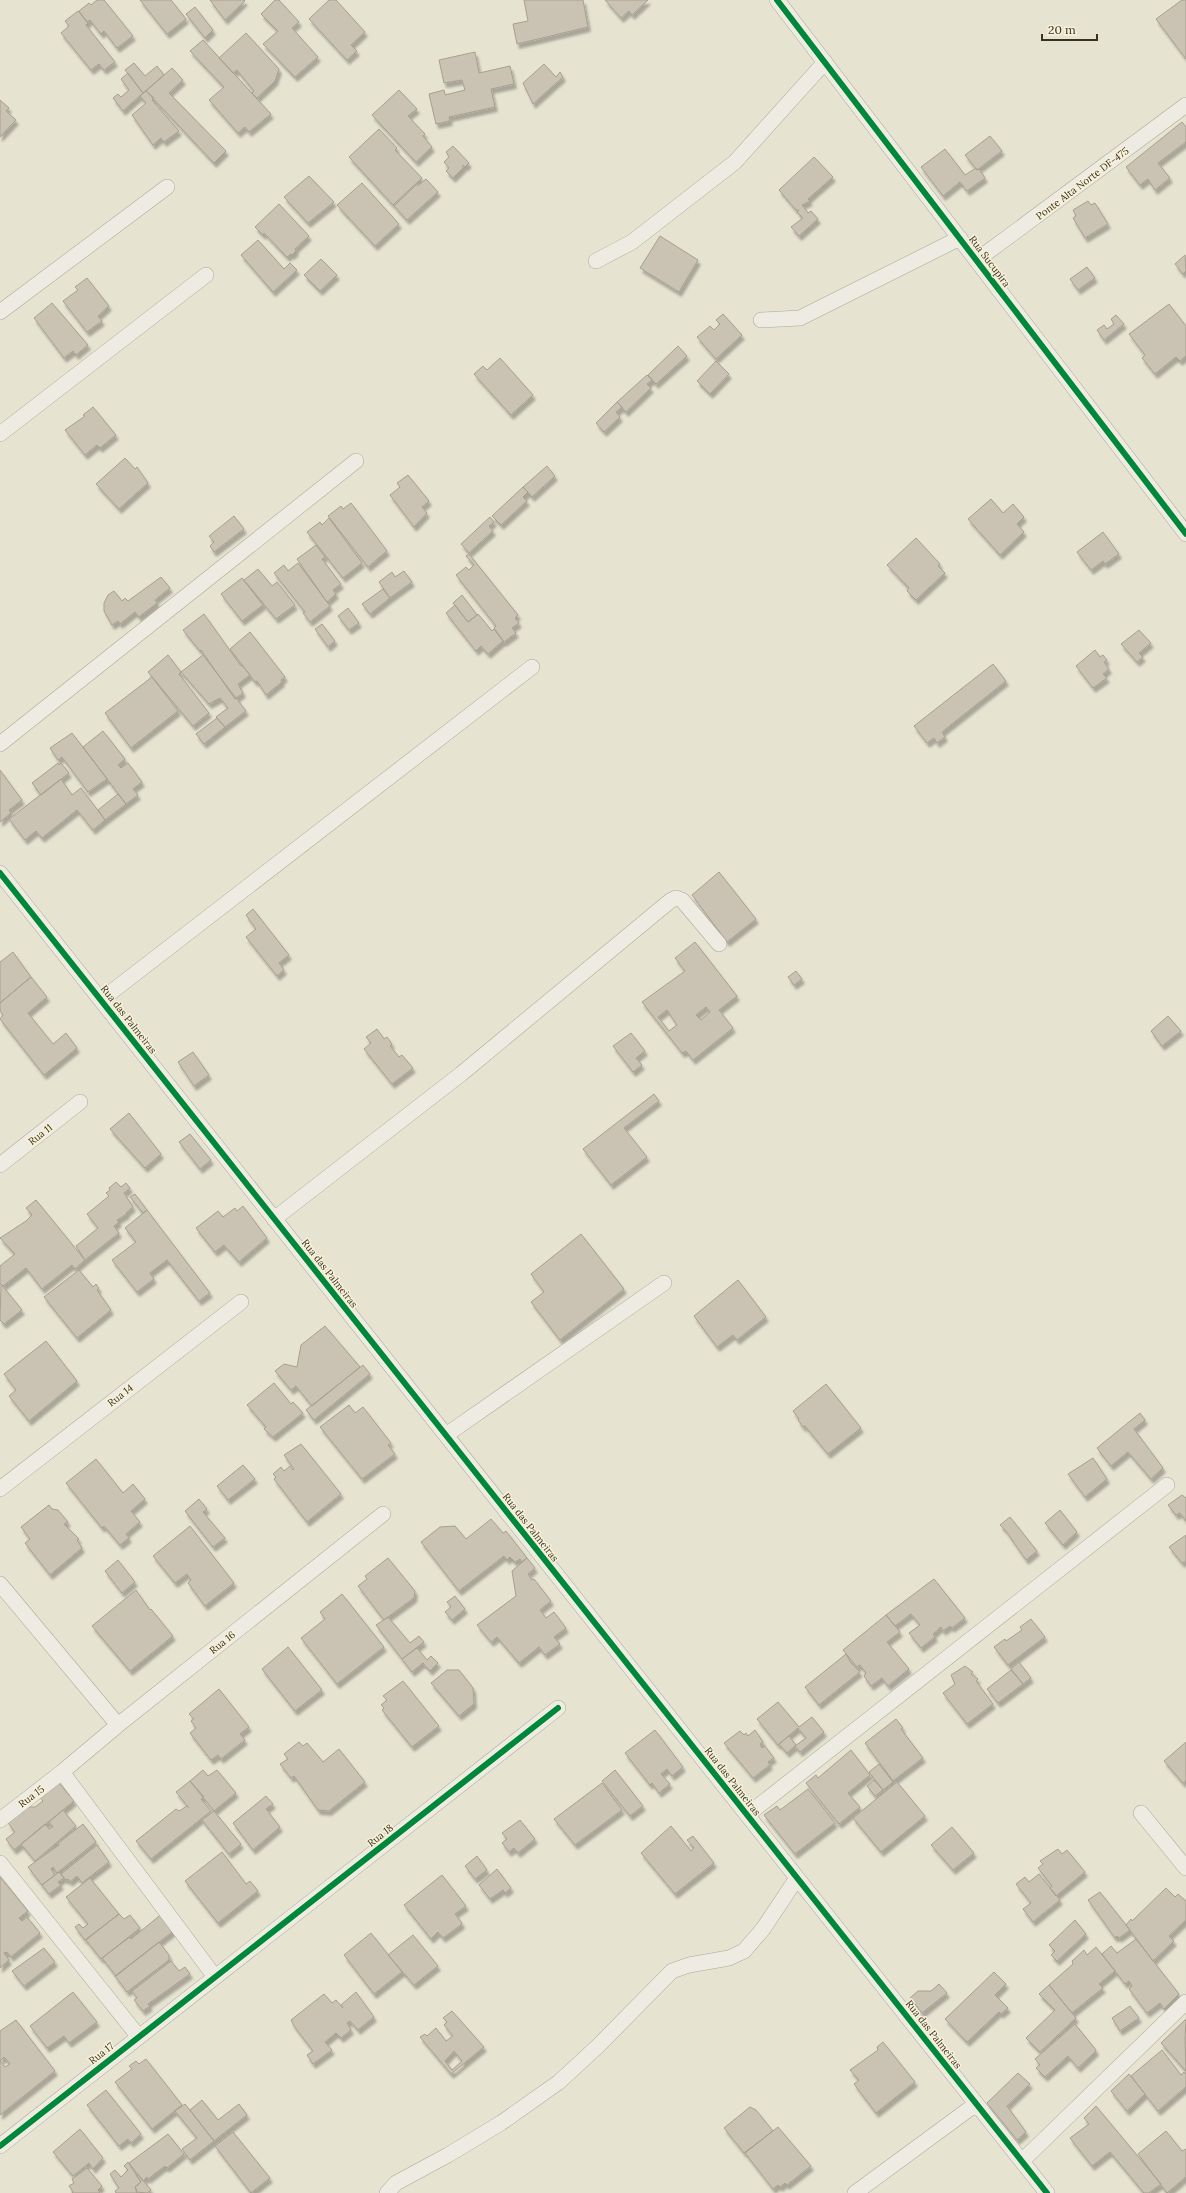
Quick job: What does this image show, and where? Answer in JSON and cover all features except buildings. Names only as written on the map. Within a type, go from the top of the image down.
[{"type":"street","name":"Rua Sucupira","points":[[778,0],[1186,534]]},
{"type":"street","points":[[596,261],[632,242],[735,162],[825,62]]},
{"type":"street","name":"Ponte Alta Norte DF-475","points":[[977,260],[1186,105]]},
{"type":"street","points":[[0,312],[167,187]]},
{"type":"street","points":[[761,320],[800,318],[960,238]]},
{"type":"street","points":[[0,434],[206,275]]},
{"type":"street","points":[[0,744],[356,461]]},
{"type":"street","points":[[101,1000],[532,667]]},
{"type":"street","name":"Rua das Palmeiras","points":[[0,873],[1047,2193]]},
{"type":"street","points":[[274,1218],[461,1074],[670,900],[676,898],[682,900],[719,944]]},
{"type":"street","name":"Rua 11","points":[[0,1165],[80,1102]]},
{"type":"street","points":[[446,1435],[664,1283]]},
{"type":"street","name":"Rua 14","points":[[0,1489],[241,1302]]},
{"type":"street","points":[[747,1815],[1167,1485]]},
{"type":"street","name":"Rua 16","points":[[62,1772],[118,1725],[383,1514]]},
{"type":"street","points":[[0,1584],[118,1725]]},
{"type":"street","name":"Rua 18","points":[[215,1977],[558,1708]]},
{"type":"street","points":[[62,1772],[215,1977]]},
{"type":"street","name":"Rua 15","points":[[0,1820],[62,1772]]},
{"type":"street","points":[[1141,1813],[1186,1868]]},
{"type":"street","points":[[0,1863],[139,2037]]},
{"type":"street","points":[[387,2193],[396,2183],[501,2123],[559,2082],[599,2046],[672,1971],[689,1965],[730,1958],[744,1951],[763,1929],[797,1878]]},
{"type":"street","name":"Rua 17","points":[[0,2146],[215,1977]]},
{"type":"street","points":[[1022,2161],[1186,2002]]},
{"type":"street","points":[[855,2193],[976,2104]]},
{"type":"cycle path","points":[[777,0],[1186,534]]},
{"type":"cycle path","points":[[0,873],[1047,2193]]},
{"type":"cycle path","points":[[0,2146],[558,1708]]}]
